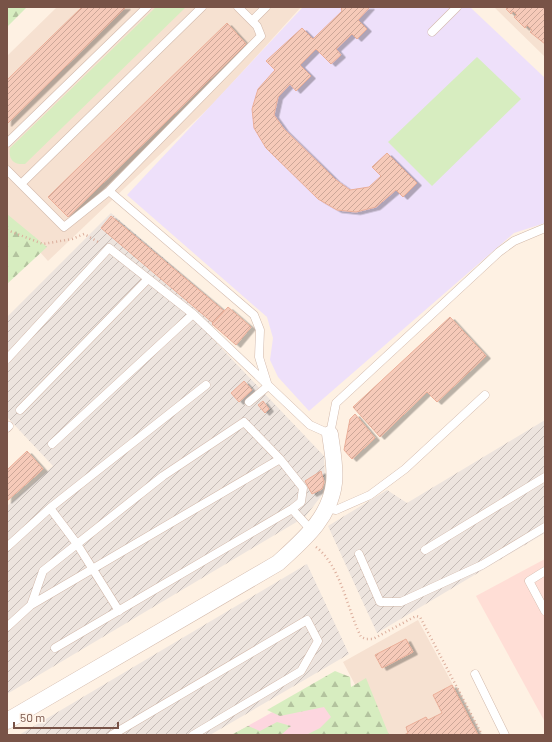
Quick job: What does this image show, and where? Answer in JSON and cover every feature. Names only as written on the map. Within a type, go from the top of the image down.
[{"type":"street","points":[[7,721],[278,563],[308,534],[327,508],[330,501],[334,482],[330,434]]},
{"type":"lane","points":[[7,143],[147,7]]},
{"type":"lane","points":[[22,184],[202,7]]},
{"type":"lane","points":[[7,170],[64,227],[109,191],[261,36],[257,26],[238,7]]},
{"type":"lane","points":[[252,21],[266,7]]},
{"type":"lane","points":[[432,32],[457,7]]},
{"type":"lane","points":[[109,191],[254,315],[260,330],[259,357],[268,386]]},
{"type":"lane","points":[[7,359],[109,248],[193,314],[235,352],[268,386],[310,425],[330,434],[336,403],[499,252],[514,241],[545,228]]},
{"type":"lane","points":[[20,410],[148,279]]},
{"type":"lane","points":[[52,444],[193,314]]},
{"type":"lane","points":[[7,547],[50,508],[206,385]]},
{"type":"lane","points":[[249,402],[268,386]]},
{"type":"lane","points":[[327,508],[336,510],[370,495],[405,469],[485,395]]},
{"type":"lane","points":[[31,605],[43,571],[163,476],[244,422],[280,459],[303,488],[301,502],[292,509],[55,648]]},
{"type":"lane","points":[[7,627],[31,605],[280,459]]},
{"type":"lane","points":[[425,550],[545,477]]},
{"type":"lane","points":[[50,508],[77,544],[119,610]]},
{"type":"lane","points":[[292,509],[308,534]]},
{"type":"lane","points":[[358,554],[380,602],[401,602],[482,565],[545,527]]},
{"type":"lane","points":[[545,571],[529,581],[545,611]]},
{"type":"lane","points":[[112,735],[307,620],[318,641],[301,671],[193,735]]},
{"type":"lane","points":[[475,674],[506,735]]},
{"type":"path","points":[[7,230],[43,244],[72,239],[84,234],[109,248]]},
{"type":"path","points":[[308,534],[330,563],[361,637],[366,640],[374,639],[416,616],[420,617],[482,735]]},
{"type":"shaded area","points":[[57,7],[301,7],[215,102],[48,261],[7,215],[7,56]]},
{"type":"shaded area","points":[[303,7],[470,7],[545,78],[545,223],[514,233],[309,411],[278,377],[270,360],[273,338],[267,317],[127,195]]},
{"type":"shaded area","points":[[494,7],[545,7],[545,57]]},
{"type":"shaded area","points":[[111,213],[225,311],[207,333],[324,456],[325,479],[322,495],[305,517],[7,694],[7,506],[53,466],[7,417],[7,317]]},
{"type":"shaded area","points":[[545,420],[545,533],[377,633],[328,526],[387,490],[407,503]]},
{"type":"shaded area","points":[[545,559],[545,722],[476,596]]},
{"type":"shaded area","points":[[307,564],[349,654],[210,735],[19,735]]},
{"type":"shaded area","points":[[418,620],[480,735],[382,735],[343,662]]},
{"type":"shaded area","points":[[327,681],[353,735],[232,735]]},
{"type":"green space","points":[[7,7],[27,7],[7,27]]},
{"type":"green space","points":[[156,7],[186,7],[25,164],[15,163],[10,156],[10,148]]},
{"type":"green space","points":[[477,57],[521,99],[432,186],[388,142]]},
{"type":"green space","points":[[7,214],[47,247],[7,284]]},
{"type":"green space","points":[[335,671],[350,677],[351,687],[366,678],[389,735],[306,735],[320,728],[331,717],[324,707],[280,716],[267,710]]},
{"type":"green space","points":[[277,722],[291,726],[281,735],[231,735],[248,726],[260,731]]},
{"type":"building","points":[[82,7],[126,7],[7,124],[7,80]]},
{"type":"building","points":[[343,7],[370,7],[358,20],[367,29],[357,39],[352,34],[336,49],[341,55],[331,64],[316,49],[300,65],[311,76],[296,91],[290,84],[278,97],[274,115],[284,129],[336,180],[350,190],[369,187],[381,176],[372,167],[387,153],[417,183],[403,197],[396,190],[376,207],[356,212],[337,210],[318,199],[266,148],[254,128],[252,109],[258,89],[275,70],[266,61],[302,28],[313,39],[342,11],[341,9]]},
{"type":"building","points":[[508,7],[545,7],[545,44],[530,32],[532,30],[527,25],[525,28],[514,17],[517,15],[513,11],[511,14],[506,9]]},
{"type":"building","points":[[227,23],[246,44],[68,217],[48,197]]},
{"type":"building","points":[[111,216],[224,311],[213,323],[101,228]]},
{"type":"building","points":[[228,307],[251,327],[236,345],[212,324]]},
{"type":"building","points":[[450,317],[486,356],[437,402],[427,392],[380,437],[353,407]]},
{"type":"building","points":[[244,381],[252,390],[239,402],[231,393]]},
{"type":"building","points":[[263,401],[269,409],[265,413],[258,405]]},
{"type":"building","points":[[355,414],[375,438],[352,459],[344,450],[350,419]]},
{"type":"building","points":[[27,451],[43,469],[7,501],[7,470]]},
{"type":"building","points":[[321,471],[324,482],[322,489],[312,494],[305,481]]},
{"type":"building","points":[[406,639],[413,652],[382,668],[375,655]]},
{"type":"building","points":[[452,685],[478,735],[404,735],[408,733],[406,727],[426,717],[428,720],[442,713],[433,695]]}]
